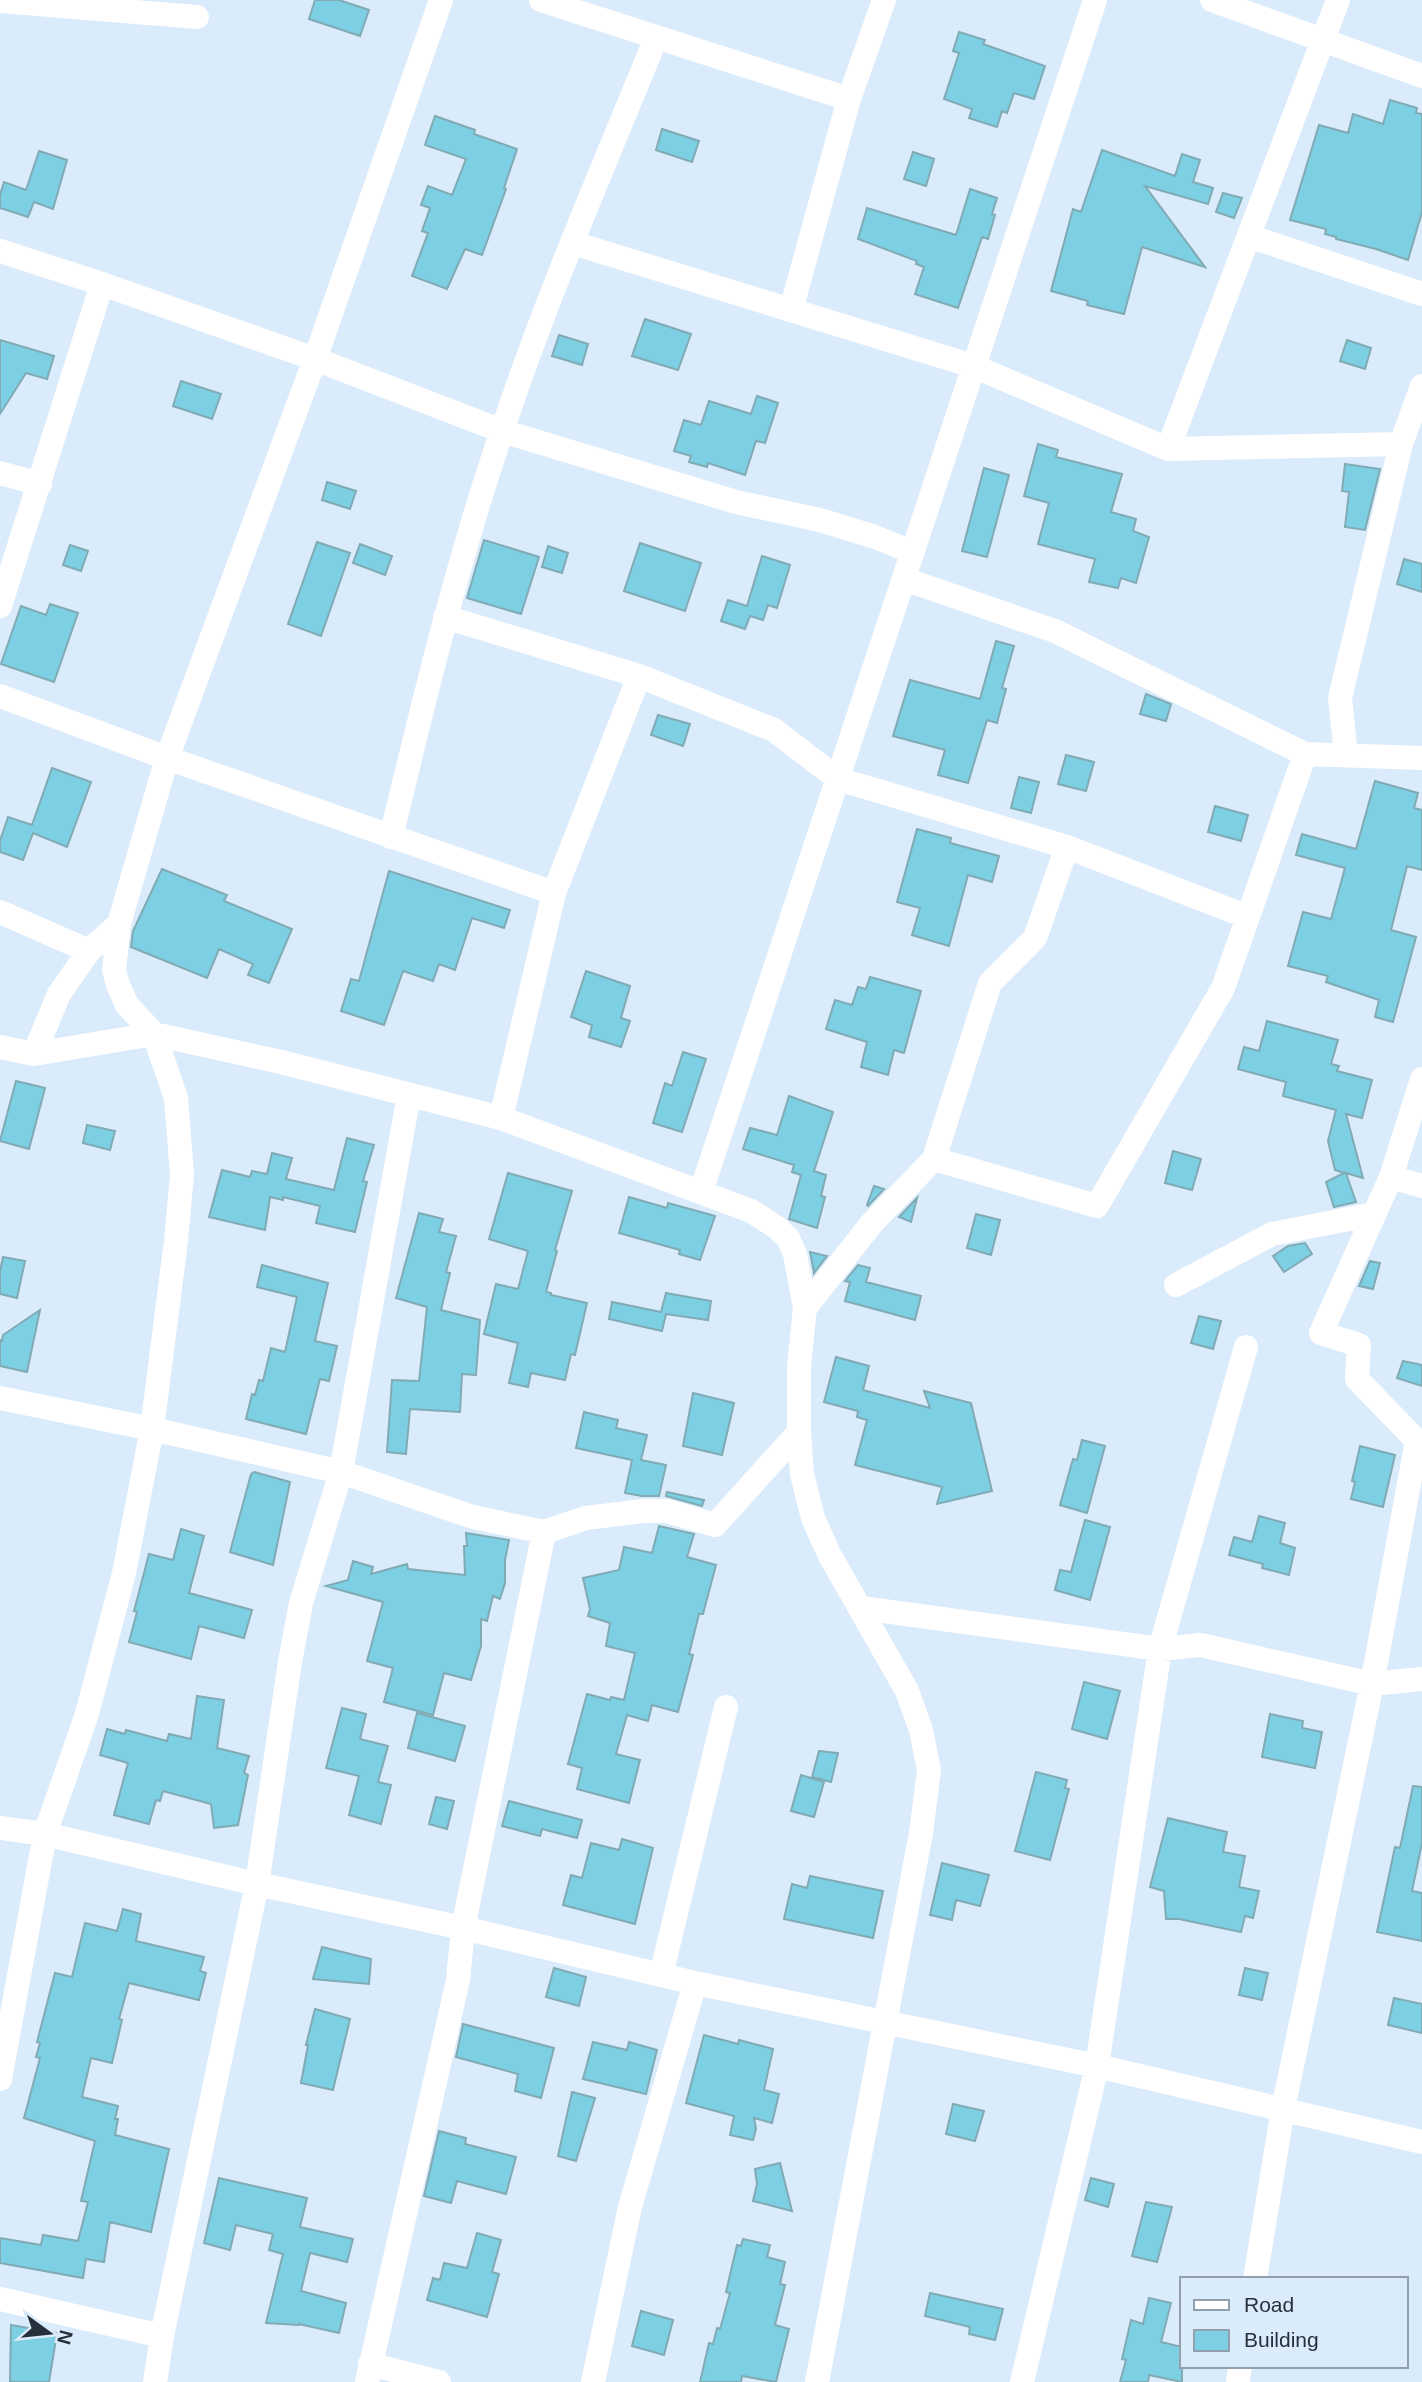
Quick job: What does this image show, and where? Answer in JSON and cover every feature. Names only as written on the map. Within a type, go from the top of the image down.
[{"type":"street","points":[[0,2079],[45,1834],[86,1714],[121,1586],[152,1429],[182,1175],[176,1098],[154,1034],[127,1005],[114,970],[119,924],[167,758],[314,359],[441,0]]},
{"type":"street","points":[[541,0],[849,99]]},
{"type":"street","points":[[791,310],[849,99],[884,0]]},
{"type":"street","points":[[701,1192],[1095,0]]},
{"type":"street","points":[[1212,0],[1422,76]]},
{"type":"street","points":[[1168,449],[1338,0]]},
{"type":"street","points":[[0,1],[197,17]]},
{"type":"street","points":[[391,837],[445,617],[502,430],[540,321],[656,38]]},
{"type":"street","points":[[1249,236],[1422,294]]},
{"type":"street","points":[[573,243],[973,366],[1168,449],[1401,444]]},
{"type":"street","points":[[0,251],[314,359],[502,430],[736,502],[820,520],[912,552]]},
{"type":"street","points":[[0,606],[102,284]]},
{"type":"street","points":[[1346,755],[1340,698],[1401,444],[1422,386]]},
{"type":"street","points":[[0,473],[40,484]]},
{"type":"street","points":[[904,579],[1055,631],[1305,754],[1422,758]]},
{"type":"street","points":[[445,617],[639,676],[774,730],[838,779],[1067,847],[1248,917]]},
{"type":"street","points":[[501,1118],[554,893],[639,676]]},
{"type":"street","points":[[0,696],[167,758],[554,893]]},
{"type":"street","points":[[934,1159],[1097,1206],[1223,988],[1305,754]]},
{"type":"street","points":[[805,1308],[872,1223],[934,1159],[990,983],[1035,938],[1067,847]]},
{"type":"street","points":[[0,912],[89,951]]},
{"type":"street","points":[[34,1054],[59,994],[89,951],[119,924]]},
{"type":"street","points":[[0,1047],[34,1054],[154,1034],[281,1062],[501,1118],[751,1211],[788,1238],[798,1267],[805,1308],[799,1366],[799,1432],[802,1474],[813,1518],[829,1554],[907,1691],[921,1730],[929,1770],[921,1833],[817,2382]]},
{"type":"street","points":[[1255,2277],[1283,2109],[1372,1684],[1417,1441],[1357,1379],[1359,1345],[1321,1332],[1391,1177],[1422,1079]]},
{"type":"street","points":[[155,2382],[162,2336],[257,1884],[301,1603],[341,1472],[409,1095]]},
{"type":"street","points":[[1391,1177],[1422,1186]]},
{"type":"street","points":[[1176,1285],[1272,1234],[1374,1214]]},
{"type":"street","points":[[1022,2382],[1097,2066],[1160,1649],[1246,1347]]},
{"type":"street","points":[[0,1398],[341,1472],[473,1517],[544,1532],[586,1518],[643,1511],[667,1511],[715,1525],[799,1432]]},
{"type":"street","points":[[439,2382],[369,2373],[458,1980],[463,1928],[544,1532]]},
{"type":"street","points":[[862,1608],[1160,1649],[1200,1644],[1372,1684],[1422,1679]]},
{"type":"street","points":[[661,1975],[726,1707]]},
{"type":"street","points":[[0,1828],[45,1834],[695,1983],[1097,2066],[1422,2142]]},
{"type":"street","points":[[593,2382],[630,2207],[695,1983]]},
{"type":"street","points":[[0,2299],[162,2336]]},
{"type":"building","points":[[315,0],[339,0],[369,10],[360,36],[309,19]]},
{"type":"building","points":[[959,32],[985,40],[983,44],[1045,66],[1034,99],[1014,93],[1007,113],[1002,111],[997,127],[969,118],[972,109],[944,99],[959,53],[953,51]]},
{"type":"building","points":[[1390,100],[1417,108],[1416,113],[1422,114],[1422,212],[1408,260],[1336,239],[1325,234],[1326,229],[1290,220],[1319,125],[1348,133],[1353,114],[1383,124]]},
{"type":"building","points":[[435,116],[475,130],[474,134],[517,149],[482,255],[465,249],[447,289],[412,276],[428,233],[422,231],[430,208],[421,205],[428,186],[452,195],[466,159],[425,145]]},
{"type":"building","points":[[662,129],[699,141],[692,162],[656,150]]},
{"type":"building","points":[[1102,150],[1175,176],[1182,154],[1200,160],[1193,182],[1213,188],[1208,204],[1145,186],[1205,267],[1142,247],[1124,314],[1087,305],[1088,301],[1051,291],[1073,209],[1081,212]]},
{"type":"building","points":[[39,151],[67,160],[53,209],[34,202],[28,217],[0,208],[4,182],[26,190]]},
{"type":"building","points":[[913,152],[934,159],[926,186],[904,179]]},
{"type":"building","points":[[970,189],[997,198],[988,239],[982,237],[958,308],[915,294],[924,267],[916,264],[917,261],[858,239],[867,208],[956,235]]},
{"type":"building","points":[[1223,193],[1242,198],[1234,218],[1216,212]]},
{"type":"building","points":[[645,319],[691,334],[678,370],[632,356]]},
{"type":"building","points":[[559,335],[588,344],[582,365],[552,356]]},
{"type":"building","points":[[0,340],[54,356],[47,379],[26,373],[0,414]]},
{"type":"building","points":[[1347,340],[1371,348],[1365,369],[1340,361]]},
{"type":"building","points":[[181,381],[221,394],[212,419],[173,406]]},
{"type":"building","points":[[757,396],[778,403],[765,443],[756,441],[745,475],[708,463],[707,467],[689,462],[691,456],[674,451],[684,420],[701,425],[709,401],[751,414]]},
{"type":"building","points":[[1038,444],[1058,450],[1056,457],[1122,474],[1111,512],[1136,519],[1133,531],[1149,537],[1136,583],[1121,578],[1118,588],[1089,582],[1095,559],[1038,544],[1049,503],[1024,496]]},
{"type":"building","points":[[1345,464],[1380,469],[1365,530],[1345,527],[1349,492],[1342,491]]},
{"type":"building","points":[[984,468],[1009,475],[987,557],[962,551]]},
{"type":"building","points":[[327,482],[356,491],[350,509],[322,500]]},
{"type":"building","points":[[484,540],[539,557],[521,614],[467,598]]},
{"type":"building","points":[[317,542],[350,553],[321,636],[288,624]]},
{"type":"building","points":[[640,543],[701,563],[685,611],[624,591]]},
{"type":"building","points":[[360,544],[392,556],[385,575],[353,563]]},
{"type":"building","points":[[70,545],[88,551],[81,571],[63,565]]},
{"type":"building","points":[[548,546],[568,553],[562,573],[542,567]]},
{"type":"building","points":[[762,556],[790,565],[777,608],[768,605],[763,620],[750,616],[745,629],[721,621],[728,600],[747,606]]},
{"type":"building","points":[[1404,559],[1422,564],[1422,592],[1397,584]]},
{"type":"building","points":[[50,604],[78,613],[54,682],[1,664],[21,606],[46,615]]},
{"type":"building","points":[[996,641],[1014,646],[1002,688],[1006,689],[997,723],[987,720],[968,783],[938,775],[945,750],[893,736],[910,680],[980,699]]},
{"type":"building","points":[[1146,694],[1171,704],[1166,721],[1140,714]]},
{"type":"building","points":[[658,715],[690,724],[683,746],[651,735]]},
{"type":"building","points":[[1066,755],[1094,762],[1086,791],[1058,784]]},
{"type":"building","points":[[52,768],[91,782],[67,847],[33,833],[23,860],[0,852],[0,841],[8,817],[32,825]]},
{"type":"building","points":[[1019,777],[1039,782],[1031,813],[1011,808]]},
{"type":"building","points":[[1375,781],[1418,793],[1414,808],[1422,810],[1422,870],[1407,866],[1391,930],[1416,937],[1393,1022],[1375,1017],[1379,1000],[1326,982],[1328,976],[1288,966],[1303,912],[1331,919],[1345,868],[1296,855],[1302,834],[1356,849]]},
{"type":"building","points":[[1215,806],[1248,815],[1241,841],[1208,832]]},
{"type":"building","points":[[917,829],[951,838],[950,843],[999,856],[992,882],[968,875],[949,946],[912,935],[920,908],[897,902]]},
{"type":"building","points":[[162,869],[227,895],[224,901],[292,929],[269,983],[248,975],[253,964],[219,949],[207,978],[131,947],[133,931]]},
{"type":"building","points":[[389,871],[510,910],[504,928],[472,918],[455,970],[439,964],[433,981],[403,971],[384,1025],[341,1011],[351,979],[359,981]]},
{"type":"building","points":[[586,971],[630,986],[621,1018],[630,1021],[621,1047],[589,1037],[592,1025],[571,1017]]},
{"type":"building","points":[[870,977],[921,991],[904,1053],[894,1050],[888,1075],[861,1067],[867,1042],[826,1029],[835,1000],[852,1005],[858,987],[866,989]]},
{"type":"building","points":[[1267,1021],[1338,1040],[1331,1064],[1339,1066],[1337,1071],[1372,1080],[1362,1118],[1346,1114],[1363,1178],[1346,1173],[1356,1202],[1334,1207],[1326,1182],[1344,1173],[1335,1170],[1328,1141],[1336,1110],[1283,1096],[1286,1082],[1238,1069],[1244,1047],[1259,1051]]},
{"type":"building","points":[[683,1052],[706,1059],[682,1132],[653,1123],[665,1083],[672,1086]]},
{"type":"building","points":[[16,1081],[45,1088],[29,1149],[0,1141]]},
{"type":"building","points":[[789,1096],[833,1112],[814,1171],[826,1175],[821,1196],[825,1197],[817,1228],[789,1219],[801,1175],[792,1172],[794,1165],[743,1149],[750,1128],[777,1135]]},
{"type":"building","points":[[87,1125],[115,1131],[110,1150],[83,1143]]},
{"type":"building","points":[[347,1138],[374,1145],[363,1181],[367,1182],[355,1232],[316,1223],[320,1206],[283,1197],[283,1200],[270,1197],[265,1230],[209,1217],[222,1170],[250,1177],[252,1171],[267,1174],[272,1153],[292,1158],[286,1179],[334,1190]]},
{"type":"building","points":[[1173,1151],[1201,1159],[1192,1190],[1165,1183]]},
{"type":"building","points":[[508,1173],[572,1191],[546,1292],[587,1303],[575,1355],[571,1354],[565,1380],[531,1373],[528,1387],[509,1383],[518,1343],[484,1334],[496,1284],[518,1289],[528,1251],[489,1239]]},
{"type":"building","points":[[874,1186],[884,1189],[868,1206],[867,1205]]},
{"type":"building","points":[[629,1197],[667,1208],[668,1203],[715,1216],[700,1260],[679,1254],[680,1250],[619,1233]]},
{"type":"building","points":[[917,1198],[911,1222],[899,1217]]},
{"type":"building","points":[[419,1213],[443,1219],[439,1232],[456,1236],[446,1272],[450,1273],[441,1310],[480,1320],[476,1375],[462,1374],[460,1412],[410,1409],[406,1454],[387,1452],[392,1380],[419,1381],[427,1307],[396,1298]]},
{"type":"building","points":[[976,1214],[1000,1220],[991,1255],[967,1248]]},
{"type":"building","points":[[1305,1243],[1312,1254],[1284,1272],[1273,1256],[1288,1246]]},
{"type":"building","points":[[810,1252],[827,1256],[814,1273],[814,1272]]},
{"type":"building","points":[[3,1257],[25,1261],[17,1298],[0,1294]]},
{"type":"building","points":[[1370,1261],[1380,1263],[1373,1289],[1359,1286]]},
{"type":"building","points":[[262,1265],[328,1283],[315,1341],[337,1346],[329,1381],[320,1379],[306,1434],[246,1419],[252,1394],[255,1395],[259,1380],[263,1381],[271,1348],[285,1352],[297,1297],[257,1287]]},
{"type":"building","points":[[858,1265],[870,1268],[866,1282],[921,1296],[915,1320],[845,1301],[850,1282],[845,1281]]},
{"type":"building","points":[[666,1293],[711,1301],[708,1320],[666,1314],[662,1331],[609,1319],[612,1302],[661,1312]]},
{"type":"building","points":[[40,1310],[27,1372],[0,1366],[0,1340],[2,1341],[3,1335]]},
{"type":"building","points":[[1199,1316],[1221,1321],[1213,1349],[1191,1343]]},
{"type":"building","points":[[836,1357],[869,1366],[863,1390],[930,1408],[924,1391],[971,1403],[992,1491],[937,1504],[942,1487],[855,1465],[867,1420],[857,1417],[858,1411],[824,1402]]},
{"type":"building","points":[[1403,1361],[1422,1365],[1422,1386],[1397,1378]]},
{"type":"building","points":[[693,1393],[734,1403],[722,1455],[683,1446]]},
{"type":"building","points":[[584,1412],[618,1420],[616,1428],[647,1435],[641,1460],[666,1465],[659,1496],[625,1493],[632,1460],[576,1448]]},
{"type":"building","points":[[1082,1440],[1105,1446],[1087,1513],[1060,1505],[1073,1459],[1077,1460]]},
{"type":"building","points":[[1360,1446],[1395,1455],[1383,1507],[1351,1499]]},
{"type":"building","points":[[254,1472],[290,1482],[273,1565],[230,1552],[251,1474]]},
{"type":"building","points":[[667,1492],[704,1500],[702,1506],[666,1496]]},
{"type":"building","points":[[1259,1516],[1285,1523],[1280,1543],[1295,1548],[1289,1575],[1262,1568],[1263,1564],[1229,1555],[1234,1537],[1252,1542]]},
{"type":"building","points":[[1085,1520],[1110,1527],[1090,1600],[1055,1590],[1060,1570],[1071,1572]]},
{"type":"building","points":[[659,1526],[694,1534],[687,1557],[716,1565],[703,1614],[699,1614],[689,1654],[693,1655],[678,1712],[652,1705],[648,1721],[627,1715],[616,1754],[640,1760],[629,1803],[577,1789],[582,1768],[568,1764],[587,1694],[610,1700],[611,1697],[624,1700],[635,1653],[606,1646],[610,1623],[588,1616],[590,1609],[583,1578],[619,1570],[624,1547],[652,1553]]},
{"type":"building","points":[[181,1529],[204,1536],[189,1593],[252,1610],[244,1638],[199,1626],[191,1659],[129,1642],[149,1554],[173,1560]]},
{"type":"building","points":[[466,1533],[509,1540],[505,1560],[505,1583],[500,1599],[493,1596],[487,1621],[481,1619],[481,1646],[471,1680],[444,1673],[433,1715],[384,1702],[393,1668],[367,1661],[383,1602],[326,1586],[348,1580],[353,1561],[373,1567],[371,1574],[407,1564],[408,1569],[465,1575]]},
{"type":"building","points":[[1084,1682],[1120,1691],[1107,1739],[1072,1729]]},
{"type":"building","points":[[197,1696],[224,1700],[217,1748],[249,1756],[244,1773],[248,1775],[238,1825],[214,1828],[211,1804],[163,1791],[160,1801],[156,1800],[149,1824],[114,1815],[128,1763],[100,1755],[107,1729],[125,1734],[126,1730],[167,1741],[169,1734],[191,1739]]},
{"type":"building","points":[[342,1708],[366,1714],[360,1739],[388,1746],[378,1782],[391,1785],[381,1824],[349,1815],[359,1776],[326,1768]]},
{"type":"building","points":[[417,1713],[465,1726],[455,1761],[408,1748]]},
{"type":"building","points":[[1270,1714],[1303,1721],[1302,1728],[1322,1732],[1315,1768],[1262,1757]]},
{"type":"building","points":[[819,1751],[838,1753],[831,1782],[812,1777]]},
{"type":"building","points":[[1036,1772],[1067,1780],[1065,1788],[1069,1789],[1050,1860],[1015,1851]]},
{"type":"building","points":[[801,1775],[824,1782],[814,1817],[791,1811]]},
{"type":"building","points":[[1413,1786],[1422,1787],[1422,1843],[1412,1891],[1422,1893],[1422,1941],[1377,1932],[1395,1847],[1400,1848]]},
{"type":"building","points":[[436,1797],[454,1801],[447,1829],[429,1824]]},
{"type":"building","points":[[509,1801],[582,1820],[577,1838],[542,1829],[540,1836],[502,1826]]},
{"type":"building","points":[[1168,1818],[1227,1832],[1223,1852],[1245,1856],[1239,1887],[1259,1891],[1253,1918],[1245,1916],[1241,1932],[1179,1919],[1166,1919],[1164,1891],[1150,1887]]},
{"type":"building","points":[[622,1839],[653,1848],[635,1924],[563,1905],[571,1875],[582,1878],[591,1843],[619,1850]]},
{"type":"building","points":[[942,1863],[989,1875],[980,1906],[956,1900],[952,1920],[930,1915]]},
{"type":"building","points":[[810,1876],[883,1891],[873,1938],[784,1919],[792,1884],[807,1888]]},
{"type":"building","points":[[123,1909],[141,1914],[136,1941],[204,1957],[200,1971],[206,1973],[199,2000],[129,1983],[119,2019],[122,2020],[112,2063],[91,2058],[82,2097],[118,2106],[115,2135],[169,2149],[151,2232],[110,2222],[104,2262],[86,2259],[83,2278],[0,2263],[0,2238],[41,2245],[43,2235],[78,2241],[88,2202],[81,2201],[95,2141],[24,2118],[40,2058],[36,2057],[40,2043],[37,2042],[55,1973],[72,1977],[85,1923],[117,1931]]},
{"type":"building","points":[[322,1947],[371,1959],[369,1984],[313,1979]]},
{"type":"building","points":[[554,1968],[586,1977],[579,2006],[546,1997]]},
{"type":"building","points":[[1245,1968],[1268,1973],[1262,2000],[1239,1995]]},
{"type":"building","points":[[1394,1998],[1422,2004],[1422,2033],[1388,2025]]},
{"type":"building","points":[[315,2009],[350,2019],[333,2090],[301,2083],[306,2045]]},
{"type":"building","points":[[463,2024],[554,2048],[541,2098],[515,2091],[518,2074],[456,2057]]},
{"type":"building","points":[[704,2035],[773,2049],[764,2090],[779,2094],[772,2123],[754,2118],[756,2129],[753,2140],[730,2135],[734,2116],[686,2103]]},
{"type":"building","points":[[593,2042],[627,2050],[629,2042],[657,2050],[646,2094],[583,2079]]},
{"type":"building","points":[[572,2092],[595,2098],[576,2161],[558,2156]]},
{"type":"building","points":[[953,2104],[984,2111],[975,2141],[946,2134]]},
{"type":"building","points":[[439,2131],[466,2138],[465,2144],[516,2157],[506,2194],[457,2181],[451,2203],[424,2196]]},
{"type":"building","points":[[780,2163],[792,2211],[753,2201],[757,2184],[755,2169]]},
{"type":"building","points":[[219,2178],[307,2198],[300,2227],[353,2239],[347,2262],[310,2253],[301,2291],[346,2303],[339,2333],[299,2324],[266,2323],[283,2254],[269,2250],[273,2234],[236,2225],[230,2250],[204,2243]]},
{"type":"building","points":[[1091,2178],[1114,2184],[1108,2207],[1085,2200]]},
{"type":"building","points":[[1146,2202],[1172,2207],[1157,2262],[1132,2256]]},
{"type":"building","points":[[477,2233],[501,2240],[492,2272],[499,2274],[487,2317],[427,2300],[433,2278],[440,2280],[444,2263],[467,2268]]},
{"type":"building","points":[[743,2239],[770,2245],[767,2257],[785,2262],[780,2284],[785,2285],[775,2325],[789,2329],[776,2382],[742,2376],[741,2382],[700,2382],[709,2343],[713,2344],[717,2328],[720,2329],[730,2293],[726,2292],[737,2245],[741,2246]]},
{"type":"building","points":[[930,2293],[1003,2309],[995,2340],[969,2334],[970,2327],[925,2316]]},
{"type":"building","points":[[1149,2298],[1171,2303],[1161,2342],[1180,2347],[1182,2382],[1149,2375],[1148,2382],[1120,2382],[1131,2320],[1143,2324]]},
{"type":"building","points":[[641,2311],[673,2320],[664,2355],[632,2346]]},
{"type":"building","points":[[11,2325],[57,2333],[49,2382],[10,2382]]}]
